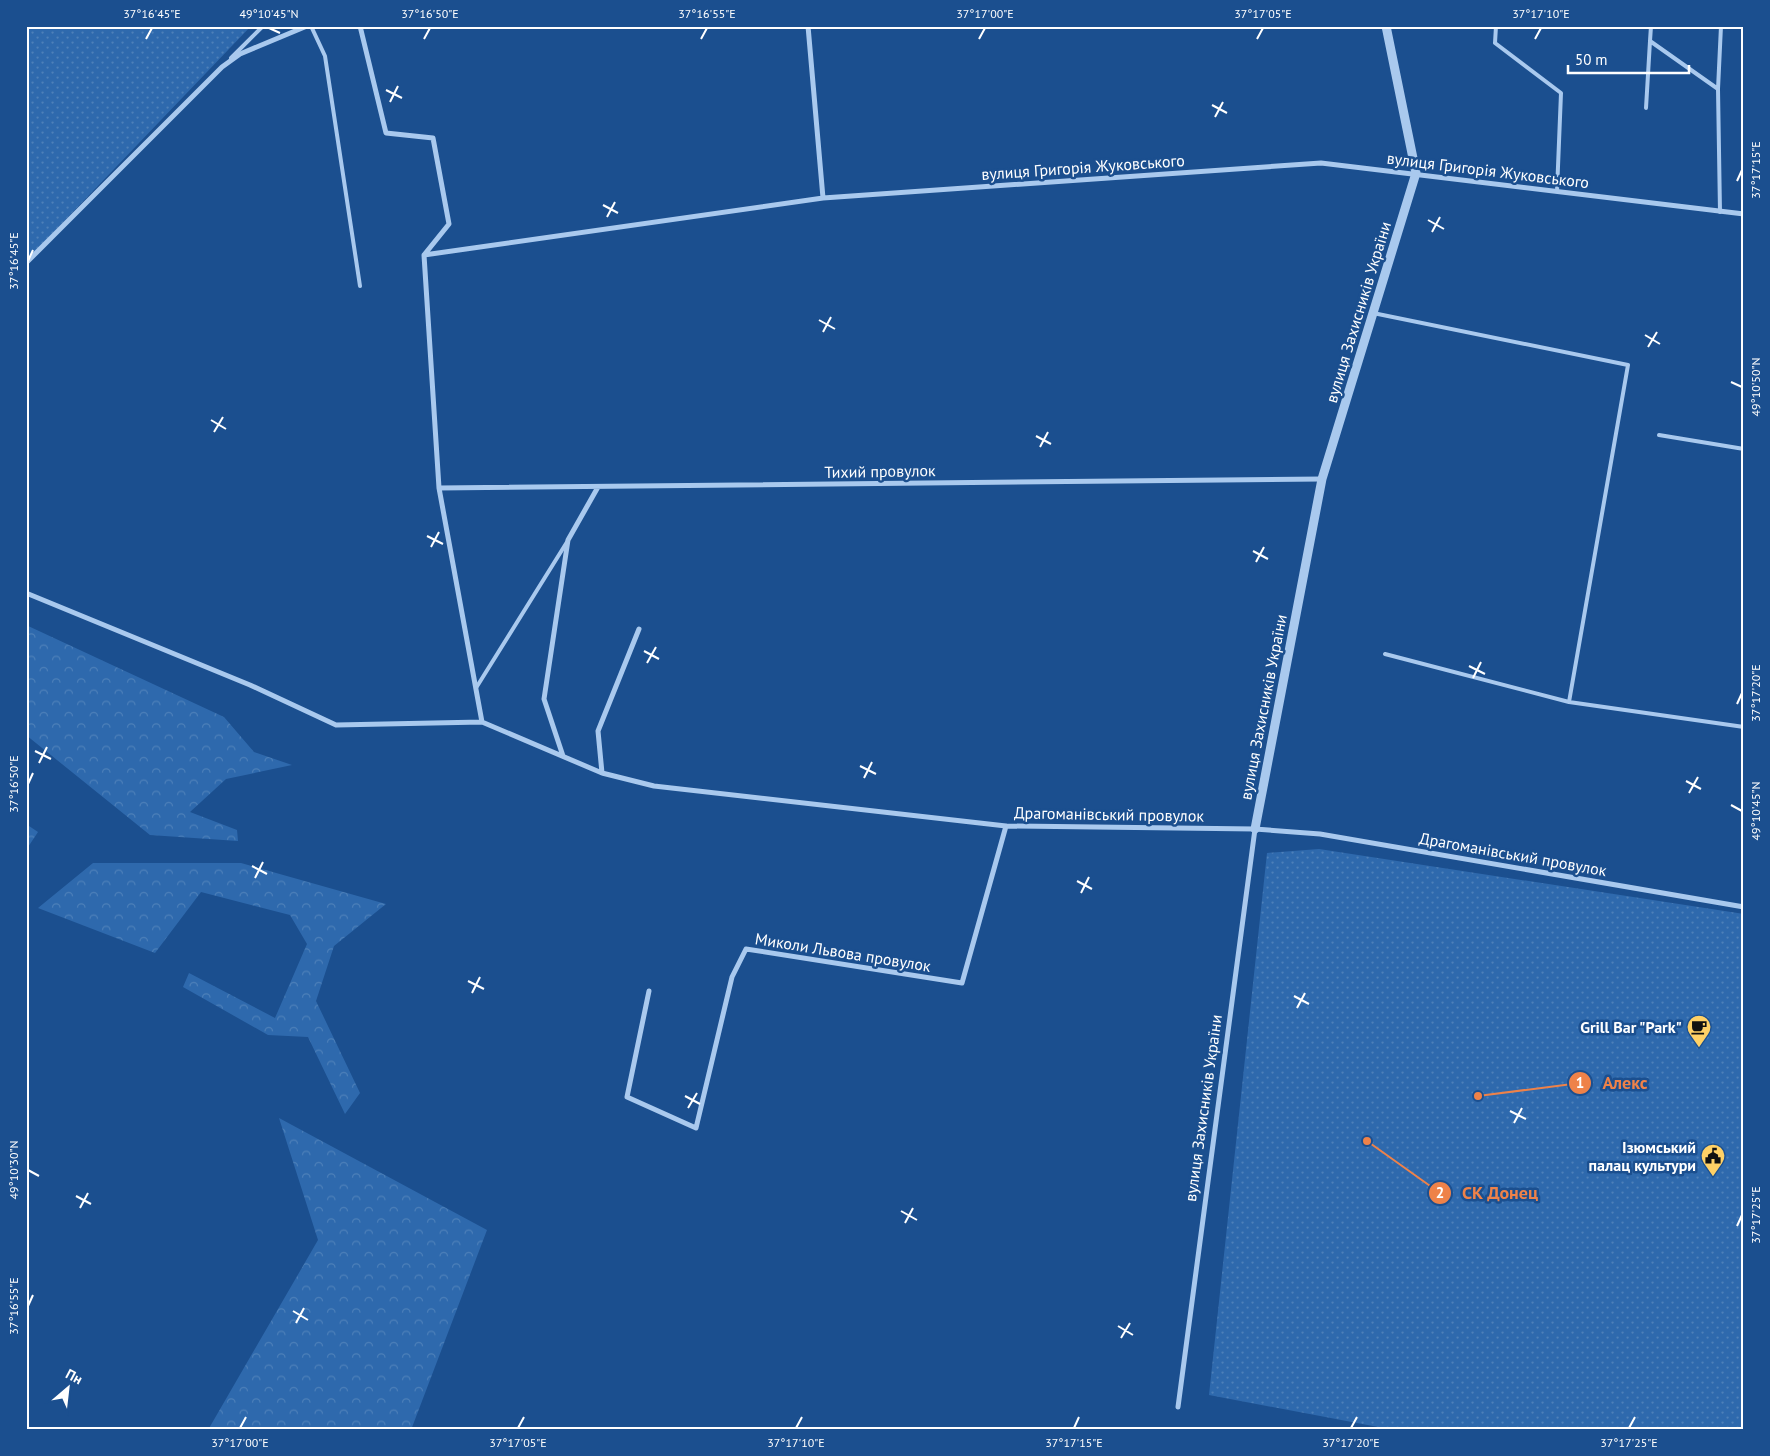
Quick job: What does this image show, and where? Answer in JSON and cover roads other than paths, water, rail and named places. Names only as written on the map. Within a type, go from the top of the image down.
[{"type":"street","points":[[26,263],[224,65],[240,54],[307,26]]},
{"type":"street","points":[[26,593],[250,685],[336,725],[482,722],[439,488],[424,255],[449,224],[433,138],[386,133],[360,26]]},
{"type":"street","points":[[808,26],[823,198]]},
{"type":"street","name":"вулиця Захисників України","points":[[1178,1407],[1254,829],[1322,479],[1416,173],[1386,26]]},
{"type":"street","name":"вулиця Григорія Жуковського","points":[[424,255],[823,198],[1322,162],[1744,214]]},
{"type":"street","name":"Тихий провулок","points":[[439,488],[1322,479]]},
{"type":"street","points":[[563,756],[544,699],[568,540],[598,487]]},
{"type":"street","points":[[602,773],[598,730],[639,629]]},
{"type":"street","name":"Драгоманівський провулок","points":[[482,722],[602,773],[654,786],[1006,826],[1254,829],[1320,834],[1744,907]]},
{"type":"street","name":"Миколи Львова провулок","points":[[648,991],[626,1098],[696,1128],[732,977],[746,949],[962,983],[1006,826]]},
{"type":"lane","points":[[224,65],[263,26]]},
{"type":"lane","points":[[311,26],[324,56],[360,286]]},
{"type":"lane","points":[[1496,26],[1495,43],[1561,93],[1557,191]]},
{"type":"lane","points":[[1646,108],[1651,26]]},
{"type":"lane","points":[[1720,212],[1718,89],[1721,26]]},
{"type":"lane","points":[[1650,41],[1718,89]]},
{"type":"lane","points":[[1373,313],[1628,365],[1569,702]]},
{"type":"lane","points":[[1659,435],[1744,449]]},
{"type":"lane","points":[[476,688],[568,540]]},
{"type":"lane","points":[[1385,654],[1569,702],[1744,727]]},
{"type":"place","name":"Grill Bar \"Park\"","points":[[1699,1048]]},
{"type":"place","name":"Алекс","points":[[1478,1096]]},
{"type":"place","name":"СК Донец","points":[[1367,1141]]},
{"type":"place","name":"Ізюмський палац культури","points":[[1713,1177]]}]
